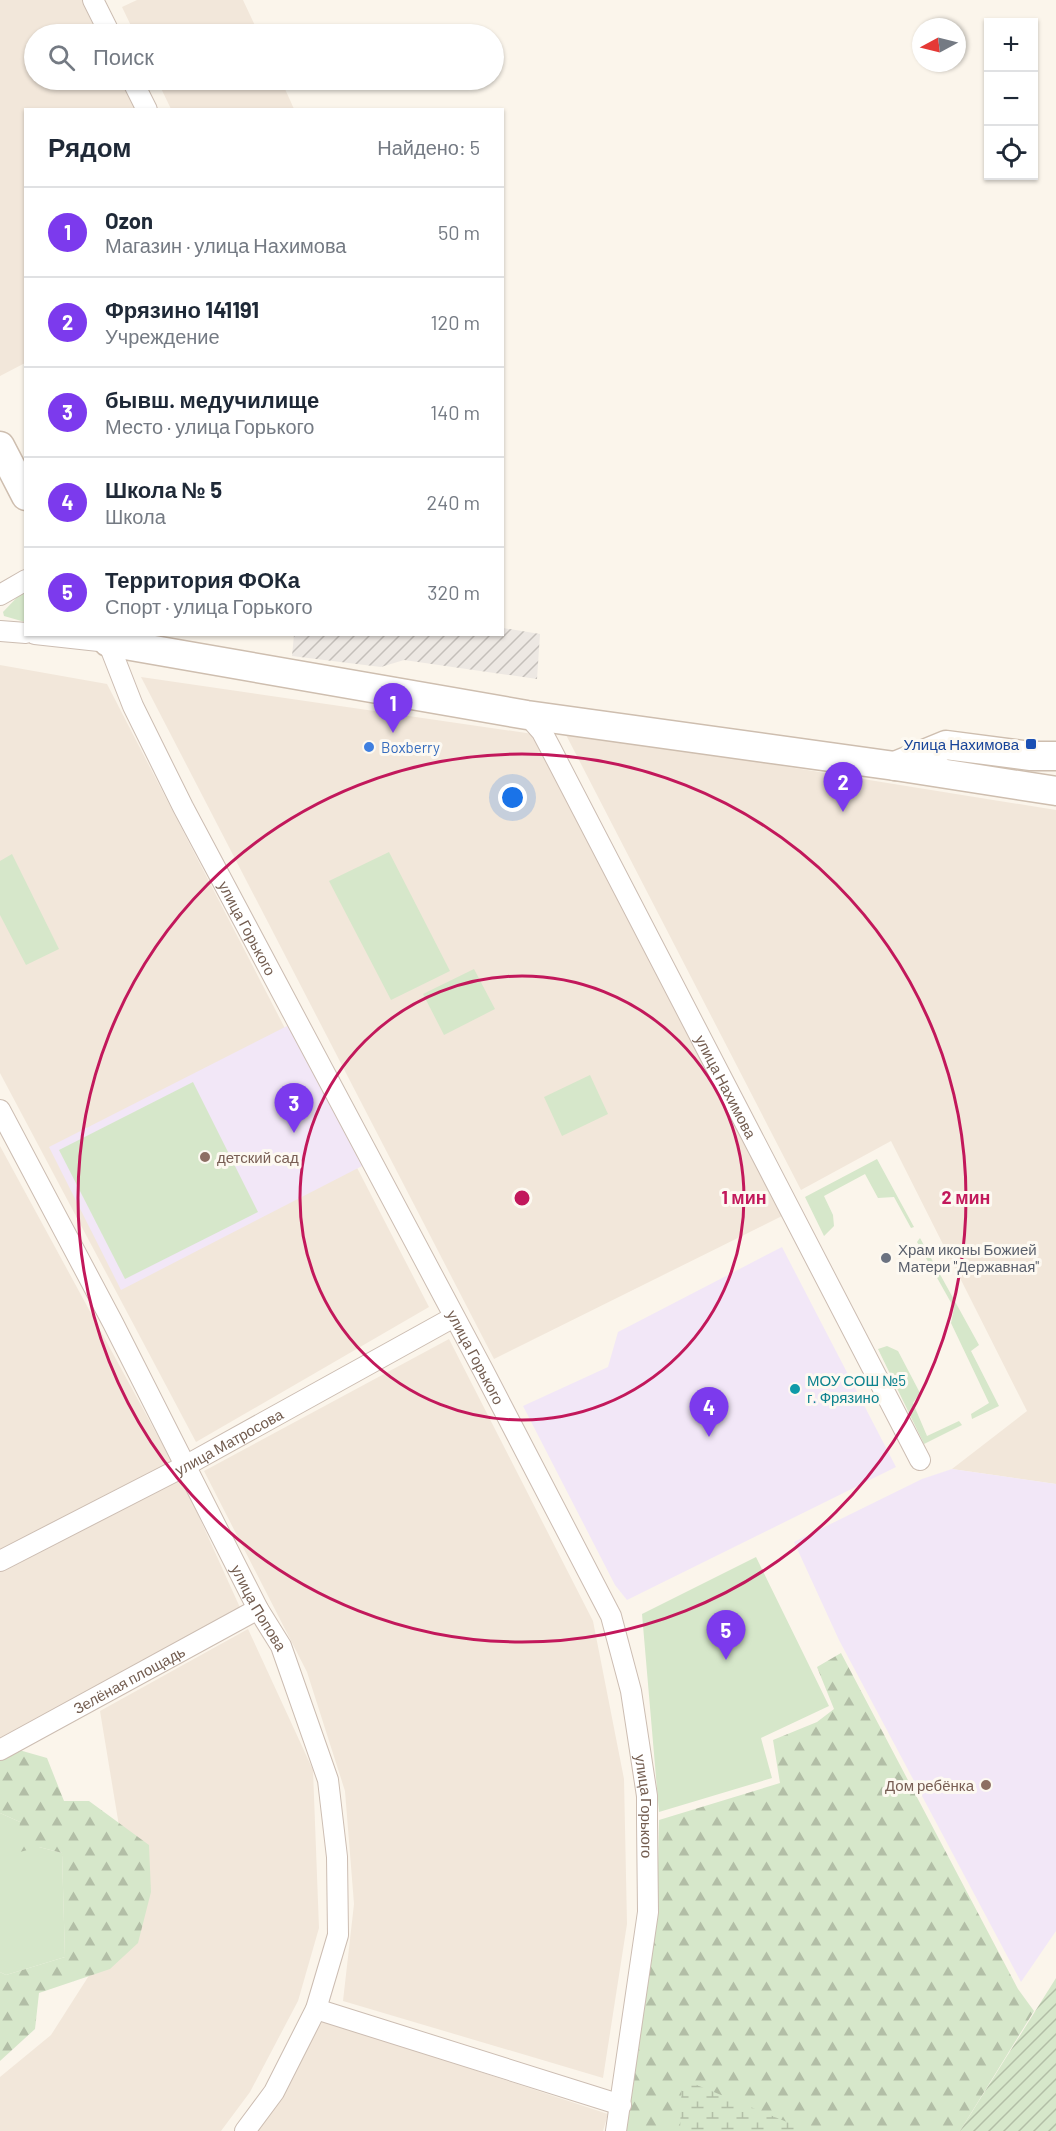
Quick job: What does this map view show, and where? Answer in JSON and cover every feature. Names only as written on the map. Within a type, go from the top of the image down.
[{"type":"street","points":[[95,0],[106,24]]},
{"type":"street","points":[[137,90],[146,108]]},
{"type":"street","points":[[0,446],[24,492]]},
{"type":"street","points":[[0,595],[24,581]]},
{"type":"street","points":[[0,631],[24,633]]},
{"type":"street","points":[[70,636],[106,638],[527,714],[895,766],[1056,792]]},
{"type":"street","name":"улица Горького","points":[[106,638],[133,706],[183,807],[611,1616],[631,1691],[647,1796],[648,1912],[616,2131]]},
{"type":"street","name":"улица Нахимова","points":[[527,714],[542,732],[557,760],[920,1460]]},
{"type":"street","points":[[895,766],[946,745],[1031,756],[1056,756]]},
{"type":"street","name":"улица Попова","points":[[0,1110],[113,1323],[258,1609],[281,1646],[328,1780],[337,1857],[339,1935],[316,2009],[273,2092],[245,2131]]},
{"type":"street","name":"улица Матросова","points":[[0,1561],[185,1466],[454,1317]]},
{"type":"street","name":"Зелёная площадь","points":[[0,1750],[258,1609]]},
{"type":"street","points":[[316,2009],[621,2104]]},
{"type":"shaded area","points":[[0,0],[86,0],[99,24],[24,24],[24,90],[131,90],[140,108],[24,108],[24,364],[0,376]]},
{"type":"shaded area","points":[[137,0],[243,0],[254,24],[130,24],[122,7]]},
{"type":"shaded area","points":[[162,90],[285,90],[294,108],[171,108]]},
{"type":"shaded area","points":[[504,628],[540,634],[537,679],[404,660],[381,667],[292,656],[294,636],[504,636]]},
{"type":"shaded area","points":[[0,665],[107,684],[429,1307],[196,1442],[0,1073]]},
{"type":"shaded area","points":[[141,677],[533,734],[782,1216],[494,1359]]},
{"type":"shaded area","points":[[564,731],[1056,810],[1056,1484],[952,1469],[1027,1411],[891,1141],[801,1190]]},
{"type":"shaded area","name":"детский сад","points":[[289,1025],[362,1166],[121,1290],[49,1147]]},
{"type":"shaded area","points":[[0,1146],[173,1464],[0,1553]]},
{"type":"shaded area","points":[[782,1247],[896,1467],[627,1600],[615,1585],[523,1406],[608,1367],[618,1332]]},
{"type":"shaded area","points":[[449,1339],[593,1621],[624,1779],[627,1924],[603,2078],[343,2001],[354,1904],[345,1791],[307,1672],[204,1471]]},
{"type":"shaded area","name":"Дом ребёнка","points":[[952,1469],[1056,1484],[1056,1931],[1021,1982],[839,1640],[794,1542],[922,1479]]},
{"type":"shaded area","points":[[181,1477],[242,1612],[0,1740],[0,1569]]},
{"type":"shaded area","points":[[248,1629],[313,1770],[319,1928],[298,2001],[250,2092],[221,2131],[0,2131],[0,2077],[51,2035],[104,1952],[122,1844],[100,1711]]},
{"type":"shaded area","points":[[323,2020],[608,2114],[603,2131],[254,2131],[278,2098]]},
{"type":"green space","points":[[24,590],[24,622],[4,616],[3,612]]},
{"type":"green space","points":[[389,852],[450,971],[391,1000],[329,881]]},
{"type":"green space","points":[[12,854],[59,949],[26,965],[0,915],[0,861]]},
{"type":"green space","points":[[474,969],[495,1009],[444,1035],[423,994]]},
{"type":"green space","points":[[590,1075],[608,1114],[562,1136],[544,1097]]},
{"type":"green space","points":[[193,1082],[258,1212],[125,1279],[59,1150]]},
{"type":"green space","points":[[877,1159],[914,1227],[911,1228],[894,1197],[878,1198],[865,1174],[824,1196],[833,1215],[834,1226],[824,1236],[805,1197]]},
{"type":"green space","points":[[920,1238],[979,1345],[971,1351],[999,1406],[972,1419],[971,1414],[989,1403],[951,1323],[954,1308],[917,1242]]},
{"type":"green space","points":[[887,1346],[898,1351],[920,1393],[913,1403],[927,1436],[959,1421],[962,1425],[924,1444],[878,1349]]},
{"type":"green space","points":[[756,1557],[829,1706],[761,1738],[772,1778],[659,1812],[642,1614]]},
{"type":"green space","points":[[841,1653],[1018,1989],[1034,2011],[960,2131],[626,2131],[657,1913],[659,1820],[780,1783],[773,1740],[817,1722],[834,1709],[817,1667]]},
{"type":"green space","points":[[19,1750],[47,1758],[64,1801],[89,1801],[149,1845],[151,1892],[138,1943],[110,1969],[39,1993],[35,2029],[0,2061],[0,1972],[6,1975],[65,1957],[62,1853],[39,1847],[16,1853],[20,1822],[0,1813],[0,1760]]},
{"type":"green space","points":[[0,1813],[20,1822],[39,1847],[62,1853],[65,1957],[6,1975],[0,1972]]},
{"type":"green space","points":[[1056,1978],[1056,2131],[960,2131]]},
{"type":"green space","points":[[682,2079],[809,2131],[680,2131]]},
{"type":"place","name":"Ozon","points":[[393,733]]},
{"type":"place","name":"Улица Нахимова","points":[[1031,744]]},
{"type":"place","name":"Boxberry","points":[[369,747]]},
{"type":"place","name":"Фрязино 141191","points":[[843,812]]},
{"type":"place","name":"бывш. медучилище","points":[[294,1133]]},
{"type":"place","name":"детский сад","points":[[205,1157]]},
{"type":"place","name":"Храм иконы Божией Матери \"Державная\"","points":[[886,1258]]},
{"type":"place","name":"МОУ СОШ №5 г. Фрязино","points":[[795,1389]]},
{"type":"place","name":"Школа № 5","points":[[709,1437]]},
{"type":"place","name":"Территория ФОКа","points":[[726,1660]]},
{"type":"place","name":"Дом ребёнка","points":[[986,1785]]}]
